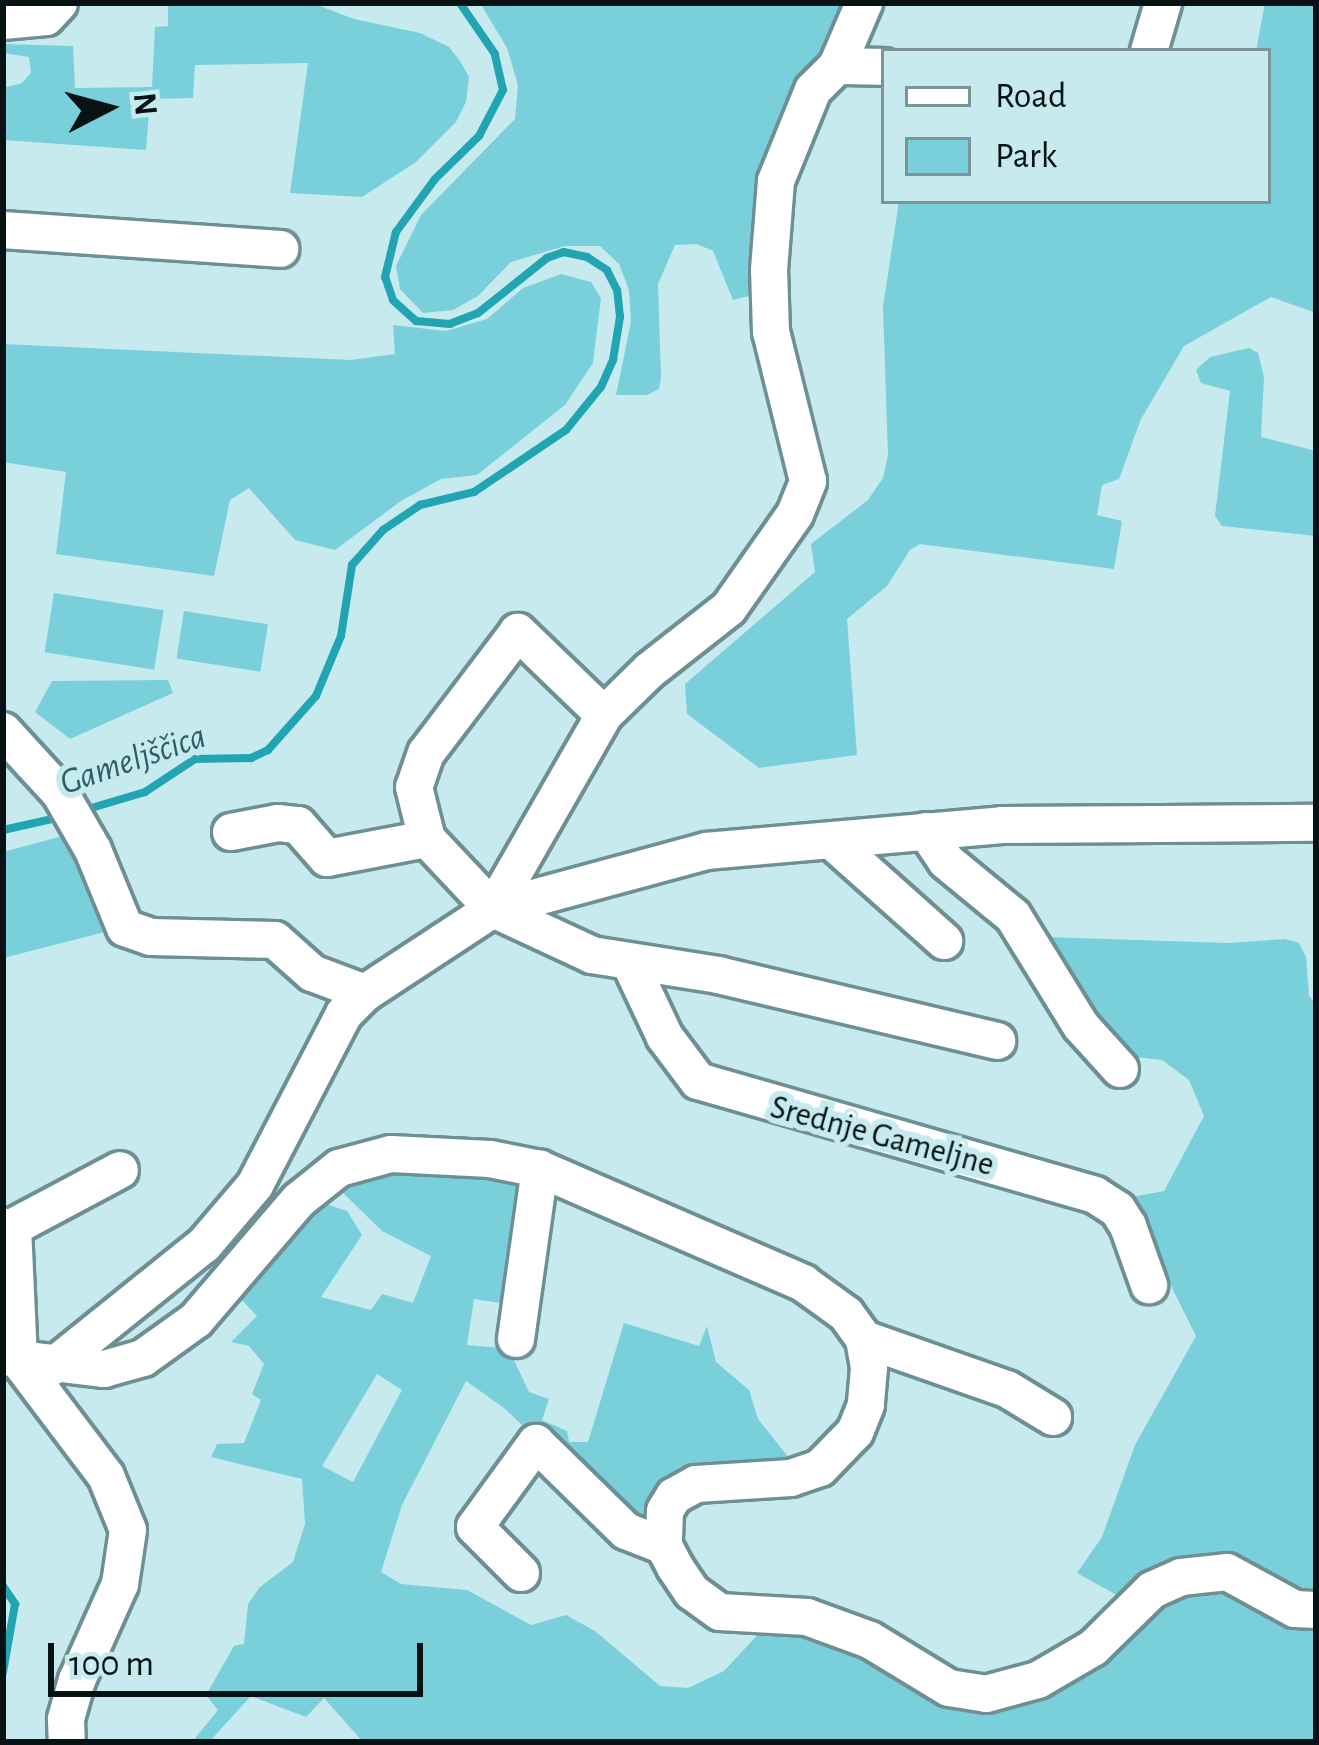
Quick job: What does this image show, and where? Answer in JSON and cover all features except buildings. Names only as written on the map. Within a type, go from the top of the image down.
[{"type":"street","points":[[3,21],[46,17],[59,3]]},
{"type":"street","points":[[494,909],[604,716],[650,670],[729,608],[795,514],[808,481],[771,332],[769,270],[776,181],[813,90],[837,66],[864,3]]},
{"type":"street","points":[[1150,48],[1163,3]]},
{"type":"street","points":[[837,66],[881,67]]},
{"type":"street","points":[[3,230],[280,249]]},
{"type":"street","points":[[604,716],[518,632],[426,753],[414,787],[427,839],[494,909],[592,955],[718,975],[997,1041]]},
{"type":"street","points":[[3,731],[60,793],[93,850],[125,928],[152,937],[275,940],[312,973],[364,993]]},
{"type":"street","points":[[230,832],[278,823],[298,825],[327,858],[427,839]]},
{"type":"street","points":[[25,1362],[204,1245],[255,1185],[344,1014],[364,993],[494,909],[706,851],[926,831],[1316,823]]},
{"type":"street","points":[[926,831],[946,861],[1013,916],[1081,1026],[1120,1069]]},
{"type":"street","points":[[833,842],[944,941]]},
{"type":"street","name":"Srednje Gameljne","points":[[630,964],[665,1037],[698,1082],[725,1094],[1095,1195],[1118,1210],[1128,1226],[1149,1285]]},
{"type":"street","points":[[25,1362],[104,1369],[143,1358],[196,1320],[299,1200],[339,1168],[391,1154],[438,1154],[540,1169],[803,1283],[846,1313],[864,1339],[869,1368],[866,1406],[855,1432],[820,1468],[791,1478],[696,1484],[665,1511],[664,1546],[692,1592],[721,1612],[807,1616],[870,1640],[950,1688],[986,1694],[1038,1680],[1094,1648],[1152,1590],[1180,1577],[1227,1572],[1295,1609],[1316,1610]]},
{"type":"street","points":[[516,1339],[540,1169]]},
{"type":"street","points":[[67,1742],[71,1700],[119,1584],[128,1530],[106,1476],[25,1362],[8,1227],[120,1170]]},
{"type":"street","points":[[864,1339],[1007,1389],[1053,1418]]},
{"type":"street","points":[[521,1573],[475,1527],[536,1443],[626,1532],[664,1546]]},
{"type":"green space","points":[[168,3],[312,3],[354,19],[420,33],[449,47],[460,61],[469,77],[466,102],[456,122],[416,162],[362,197],[290,193],[308,63],[195,65],[193,98],[150,99],[146,150],[3,140],[3,88],[22,83],[31,73],[29,57],[3,53],[3,44],[73,46],[75,88],[152,87],[155,27],[168,26]]},
{"type":"green space","points":[[480,3],[852,3],[753,295],[733,300],[713,251],[697,244],[675,245],[658,284],[659,389],[647,395],[616,395],[631,322],[629,290],[619,264],[600,246],[565,246],[511,262],[478,296],[453,310],[423,313],[400,289],[396,266],[421,215],[515,119],[518,85],[507,48]]},
{"type":"green space","points":[[1265,3],[1316,3],[1316,313],[1271,297],[1184,346],[1141,419],[1119,479],[1102,485],[1097,515],[1122,521],[1114,569],[920,544],[910,550],[887,586],[847,619],[857,755],[759,768],[687,714],[685,684],[815,572],[811,544],[868,500],[883,478],[888,455],[883,307],[899,204],[1271,204],[1271,48],[1257,48]]},
{"type":"green space","points":[[561,274],[591,282],[601,298],[593,363],[565,405],[477,475],[441,479],[401,501],[335,550],[295,540],[249,488],[230,500],[214,576],[56,554],[66,472],[3,462],[3,344],[351,360],[395,354],[393,325],[446,331],[487,319],[523,288]]},
{"type":"green space","points":[[1249,348],[1258,353],[1264,377],[1261,437],[1316,451],[1316,536],[1222,526],[1215,516],[1230,391],[1201,383],[1196,370],[1210,357]]},
{"type":"green space","points":[[54,593],[164,610],[154,670],[45,652]]},
{"type":"green space","points":[[184,611],[268,624],[260,672],[176,658]]},
{"type":"green space","points":[[168,680],[173,693],[70,739],[35,712],[52,681]]},
{"type":"green space","points":[[70,834],[113,930],[3,958],[3,852]]},
{"type":"green space","points":[[1045,937],[1229,943],[1285,939],[1299,943],[1306,957],[1309,996],[1316,1004],[1316,1588],[1302,1589],[1227,1558],[1122,1598],[1077,1573],[1102,1537],[1135,1445],[1196,1336],[1127,1198],[1164,1191],[1204,1116],[1189,1080],[1162,1060],[1125,1056],[1068,993]]},
{"type":"green space","points":[[375,1168],[527,1174],[507,1304],[474,1299],[467,1345],[501,1348],[512,1356],[529,1392],[549,1399],[542,1420],[567,1431],[569,1442],[588,1442],[624,1323],[699,1346],[707,1326],[716,1362],[749,1390],[758,1419],[797,1468],[726,1469],[648,1527],[632,1530],[504,1408],[466,1381],[402,1505],[381,1572],[401,1584],[467,1590],[531,1625],[566,1615],[595,1631],[660,1686],[688,1688],[724,1671],[764,1628],[802,1628],[981,1702],[1156,1602],[1226,1583],[1316,1621],[1316,1742],[363,1742],[324,1698],[306,1717],[251,1696],[209,1742],[192,1742],[218,1710],[206,1695],[234,1646],[244,1644],[248,1604],[260,1587],[293,1562],[305,1524],[302,1479],[211,1457],[217,1444],[244,1443],[261,1400],[252,1394],[264,1364],[249,1346],[231,1342],[257,1316],[241,1299],[286,1234],[320,1202],[347,1211],[362,1235],[321,1297],[371,1310],[382,1294],[413,1303],[431,1256],[382,1231],[336,1186]],"holes":[[[377,1374],[402,1390],[353,1482],[322,1466]]]},
{"type":"waterway","name":"Gameljščica","points":[[81,811],[145,792],[195,759],[251,758],[268,750],[316,696],[341,636],[352,565],[383,530],[420,505],[474,492],[566,430],[601,387],[613,360],[620,317],[617,290],[607,270],[587,257],[564,252],[547,258],[478,313],[450,324],[416,321],[393,300],[385,277],[396,232],[435,179],[479,136],[503,90],[495,54],[460,3]]},
{"type":"waterway","name":"Gameljščica","points":[[3,830],[61,817]]},
{"type":"waterway","name":"Gameljščica","points":[[3,1586],[15,1604],[3,1672]]}]
